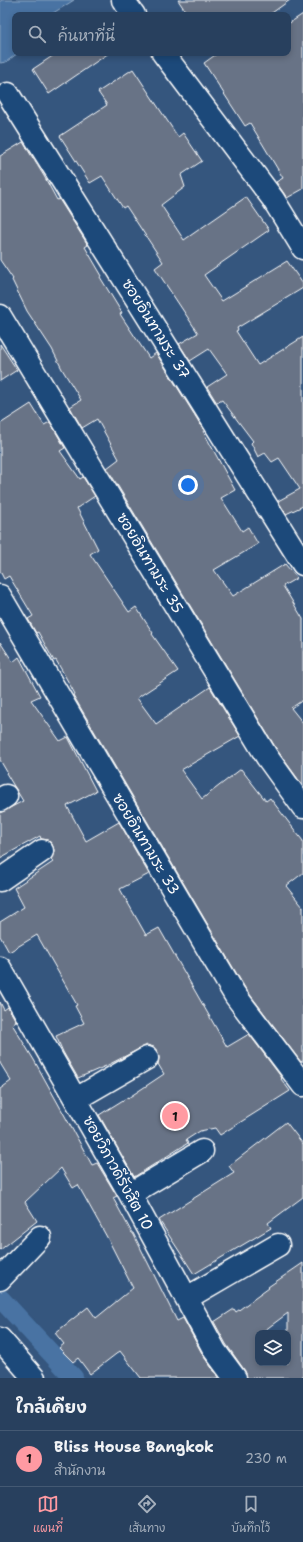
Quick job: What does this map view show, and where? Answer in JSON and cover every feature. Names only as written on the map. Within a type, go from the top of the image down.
[{"type":"street","points":[[123,0],[132,12]]},
{"type":"street","points":[[165,56],[273,199],[303,248]]},
{"type":"street","name":"ซอยอินทามระ 37","points":[[8,94],[303,564]]},
{"type":"street","name":"ซอยอินทามระ 35","points":[[0,316],[267,757],[303,807]]},
{"type":"street","name":"ซอยอินทามระ 33","points":[[0,596],[235,995],[303,1085]]},
{"type":"street","points":[[0,880],[42,851]]},
{"type":"street","name":"ซอยวิภาวดีรังสิต 10","points":[[0,968],[130,1194],[215,1351],[235,1378]]},
{"type":"street","points":[[76,1099],[147,1058]]},
{"type":"street","points":[[130,1194],[202,1151]]},
{"type":"street","points":[[0,1279],[40,1237]]},
{"type":"street","points":[[187,1298],[278,1245]]},
{"type":"street","points":[[0,1339],[34,1378]]},
{"type":"water","points":[[74,0],[55,12],[12,12],[12,56],[14,56],[6,62],[0,63],[0,1]]},
{"type":"building","points":[[178,0],[290,0],[273,12],[186,12]]},
{"type":"building","points":[[303,14],[303,189],[287,198],[276,182],[283,178],[250,123],[245,126],[204,63],[214,56],[291,56],[291,22]]},
{"type":"building","points":[[52,56],[105,56],[49,94],[33,69]]},
{"type":"building","points":[[133,69],[178,137],[183,133],[202,161],[181,175],[185,187],[161,205],[184,240],[246,197],[269,230],[204,275],[222,301],[287,261],[303,284],[303,288],[237,328],[238,330],[236,331],[258,365],[303,337],[303,506],[286,514],[278,501],[300,489],[279,458],[272,462],[265,453],[258,457],[251,443],[253,441],[222,400],[217,403],[207,387],[227,374],[209,349],[190,361],[179,344],[198,333],[155,268],[163,262],[126,206],[123,208],[102,176],[90,183],[60,136],[107,105],[98,92]]},
{"type":"building","points":[[23,142],[57,200],[59,199],[88,245],[85,247],[102,276],[100,277],[122,313],[120,314],[149,358],[156,353],[204,430],[203,431],[235,490],[221,498],[242,531],[248,527],[258,544],[214,570],[233,596],[285,564],[297,578],[283,586],[303,619],[303,700],[291,708],[303,723],[303,786],[277,750],[107,468],[119,459],[97,419],[82,428],[70,407],[81,400],[52,349],[27,311],[12,280],[13,279],[0,260],[0,156]]},
{"type":"building","points":[[0,344],[17,370],[0,381]]},
{"type":"building","points":[[31,404],[44,425],[50,422],[65,448],[60,451],[80,479],[83,477],[95,496],[77,508],[98,549],[90,554],[129,612],[136,607],[153,633],[152,634],[178,671],[137,698],[156,724],[210,687],[240,736],[181,770],[202,799],[241,769],[266,801],[270,798],[303,841],[303,873],[286,886],[303,907],[303,1061],[301,1062],[245,988],[73,695],[75,694],[56,660],[54,661],[38,632],[36,633],[28,619],[33,616],[9,576],[4,579],[0,571],[0,424]]},
{"type":"building","points":[[0,642],[13,662],[19,657],[40,696],[31,700],[60,741],[68,737],[96,791],[67,806],[86,841],[119,822],[149,874],[120,889],[146,935],[159,928],[227,1047],[249,1034],[290,1091],[220,1135],[215,1128],[200,1131],[186,1140],[188,1143],[134,1177],[99,1115],[164,1074],[158,1064],[158,1052],[154,1047],[147,1045],[106,1066],[78,1078],[63,1052],[56,1036],[84,1023],[75,1006],[77,1005],[37,935],[9,952],[0,936],[0,922],[24,907],[14,888],[53,862],[51,859],[54,850],[52,844],[48,840],[41,839],[40,836],[0,858],[0,813],[23,801],[0,760]]},
{"type":"building","points":[[0,1002],[4,1010],[8,1007],[16,1021],[12,1024],[34,1060],[92,1165],[97,1163],[117,1196],[113,1198],[133,1233],[177,1321],[183,1318],[204,1357],[219,1378],[141,1378],[120,1351],[90,1374],[78,1358],[73,1362],[59,1348],[64,1344],[55,1333],[88,1307],[96,1318],[133,1288],[78,1185],[73,1188],[61,1168],[25,1202],[37,1221],[0,1250],[0,1089],[11,1081],[0,1063]]},
{"type":"building","points":[[286,1122],[303,1144],[303,1197],[268,1223],[271,1228],[194,1274],[159,1220],[234,1173],[229,1166]]},
{"type":"building","points":[[303,1263],[303,1378],[247,1378],[245,1371],[226,1344],[214,1322],[234,1309],[236,1312],[269,1288],[268,1287]]},
{"type":"waterway","points":[[0,1298],[74,1378]]},
{"type":"place","name":"Bliss House Bangkok","points":[[175,1116]]}]
